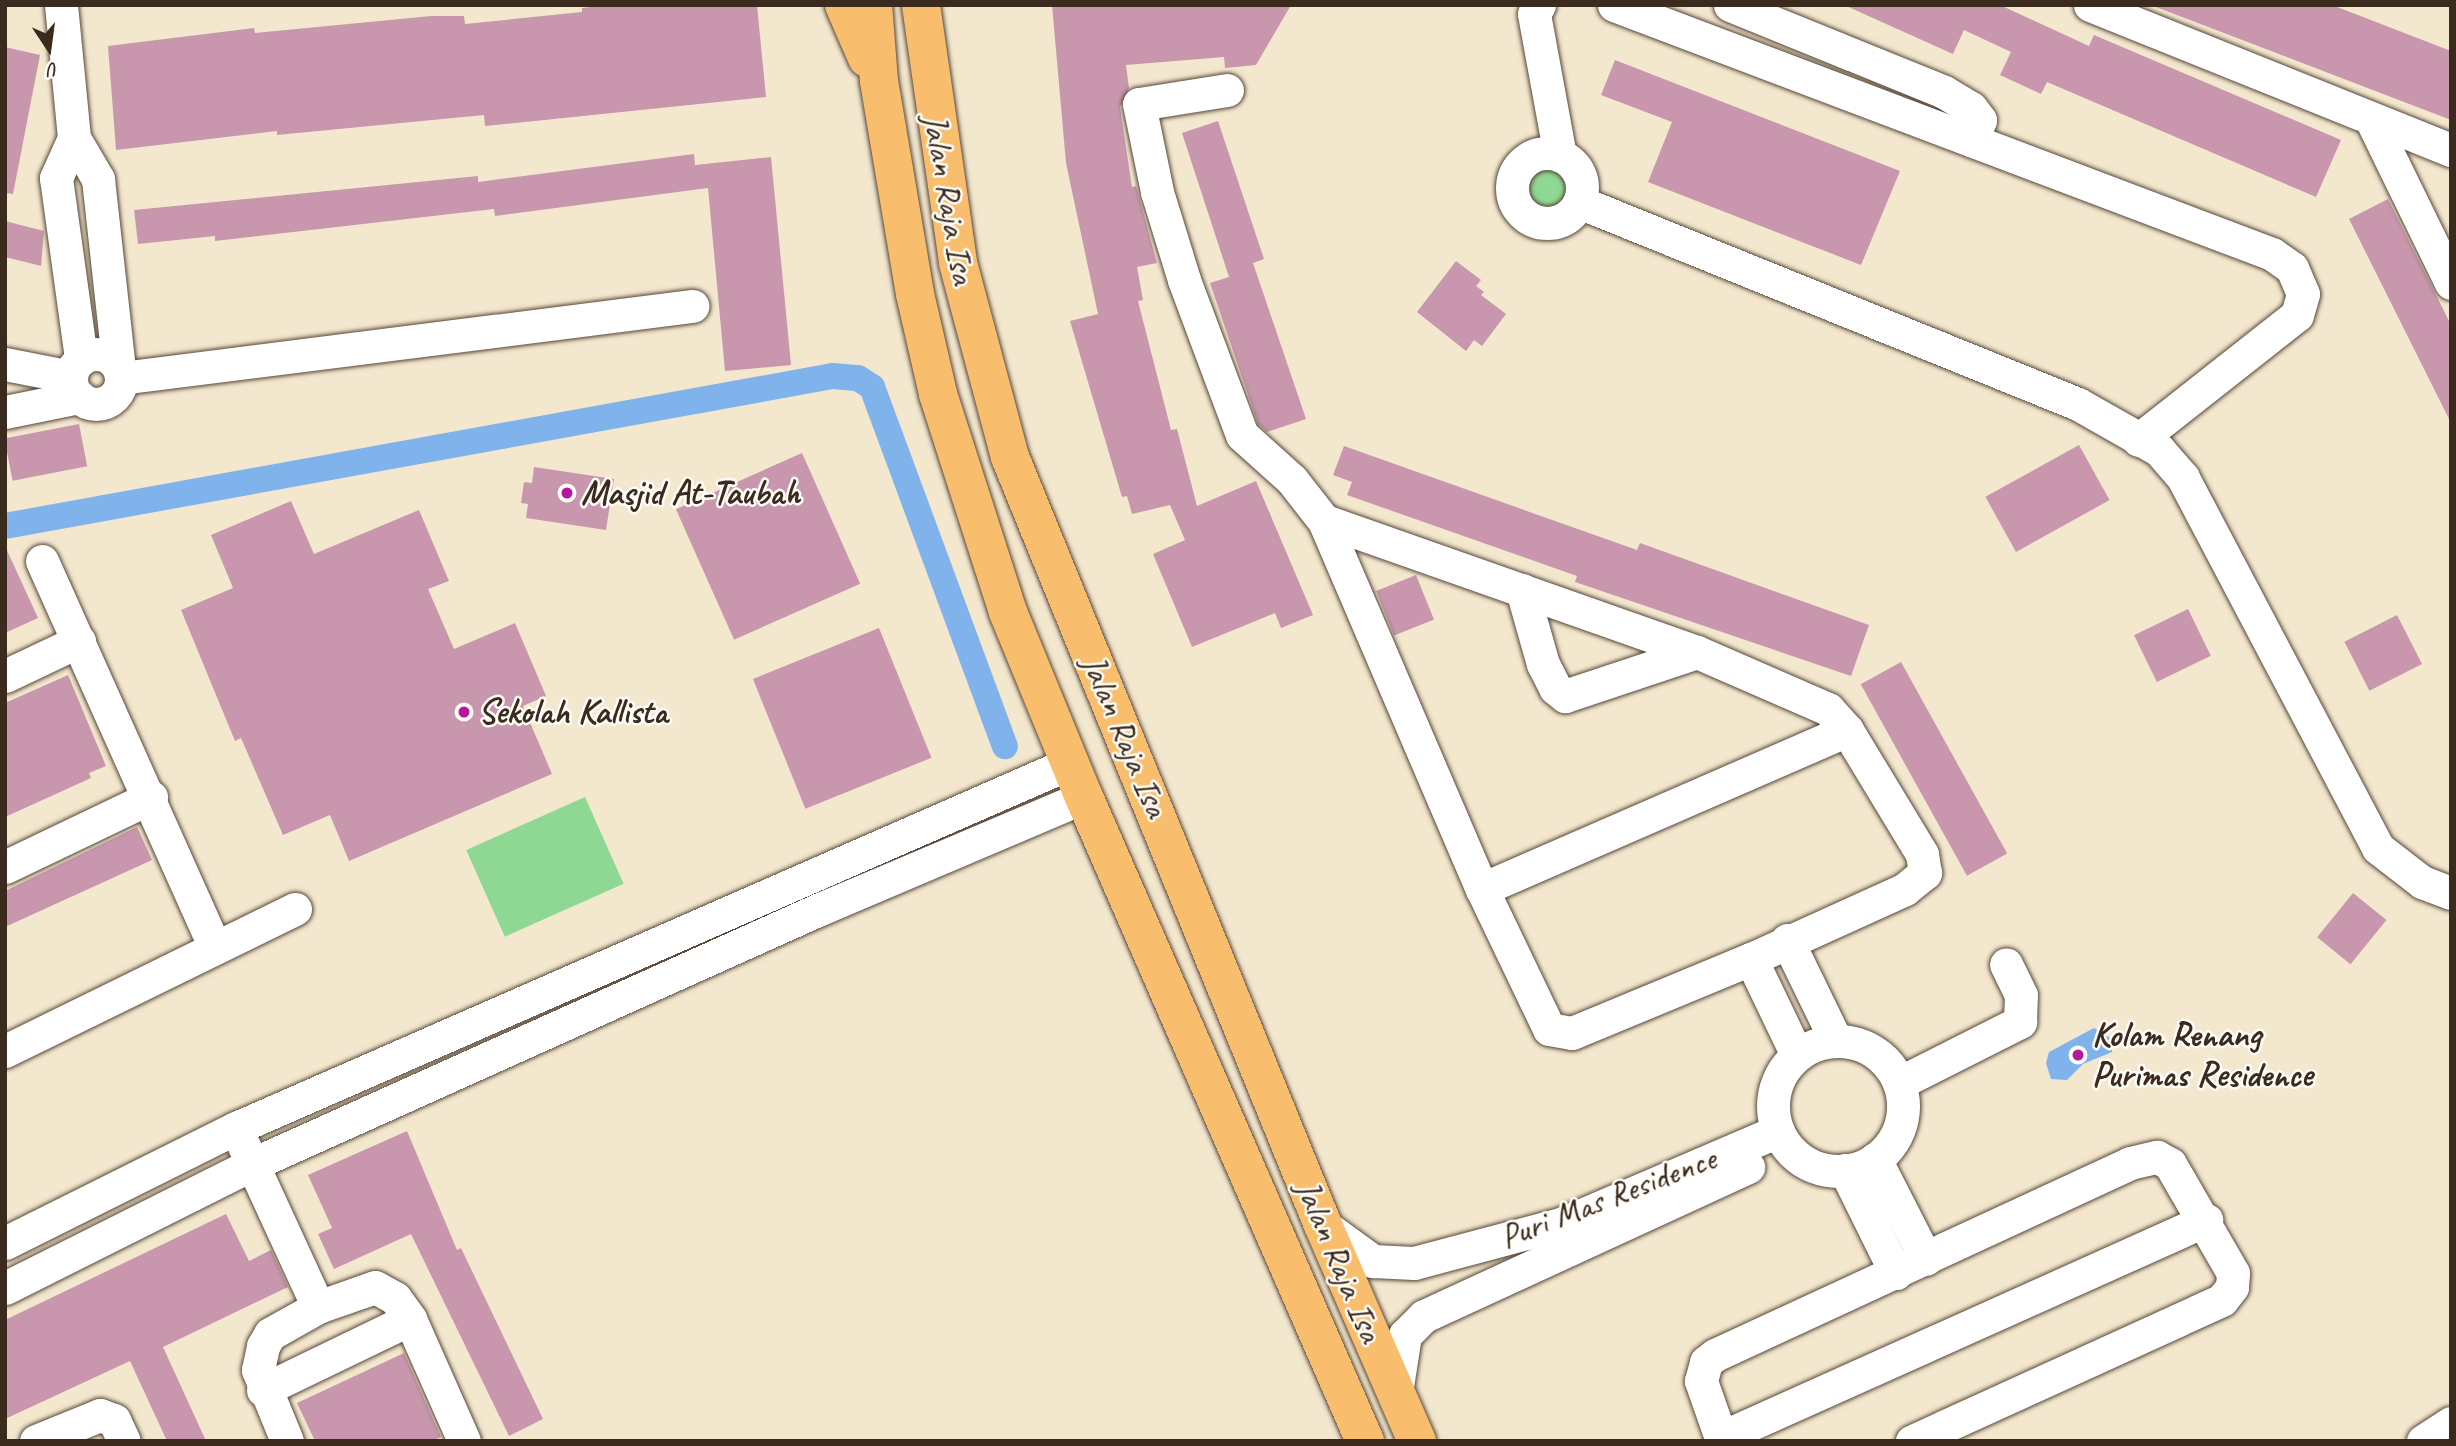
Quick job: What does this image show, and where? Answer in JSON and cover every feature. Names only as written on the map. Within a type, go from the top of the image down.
[{"type":"main road","points":[[844,5],[879,82]]},
{"type":"main road","name":"Jalan Raja Isa","points":[[873,5],[879,82],[915,294],[938,394],[1008,611],[1077,780],[1365,1441]]},
{"type":"main road","name":"Jalan Raja Isa","points":[[921,5],[926,63],[958,263],[1010,457],[1322,1225],[1417,1441]]},
{"type":"main road","points":[[926,63],[946,5]]},
{"type":"street","points":[[61,5],[74,138],[98,179],[120,374]]},
{"type":"street","points":[[1539,5],[1534,14],[1560,156],[1581,180],[1580,202],[1564,219],[1541,223],[1520,211],[1514,201],[1513,177],[1519,166],[1538,154],[1560,156]]},
{"type":"street","points":[[1614,5],[2272,254],[2299,279],[2304,294],[2297,315],[2138,440]]},
{"type":"street","points":[[1730,5],[1944,92],[1970,108],[1980,120],[1972,141]]},
{"type":"street","points":[[2091,5],[2372,121],[2451,150]]},
{"type":"street","points":[[1227,90],[1139,104],[1157,192],[1242,435],[1292,480],[1324,521],[1482,889],[1542,1015],[1557,1033],[1572,1033],[1751,959],[1787,940],[1905,889],[1925,873],[1922,854],[1847,730],[1828,709],[1697,652],[1324,521]]},
{"type":"street","points":[[2372,121],[2451,283]]},
{"type":"street","points":[[74,138],[56,178],[77,377]]},
{"type":"street","points":[[1580,202],[2078,404],[2159,450],[2183,478],[2378,848],[2422,883],[2451,893]]},
{"type":"street","points":[[120,374],[692,306]]},
{"type":"street","points":[[5,412],[77,377],[102,355],[120,374]]},
{"type":"street","points":[[5,364],[77,377]]},
{"type":"street","points":[[42,561],[151,797],[215,947]]},
{"type":"street","points":[[1522,590],[1543,664],[1555,688],[1565,696],[1697,652]]},
{"type":"street","points":[[5,676],[79,641]]},
{"type":"street","points":[[1482,889],[1847,730]]},
{"type":"street","points":[[5,1243],[236,1128],[806,875],[1077,780]]},
{"type":"street","points":[[5,1288],[253,1164],[820,909],[1077,780]]},
{"type":"street","points":[[5,867],[151,797]]},
{"type":"street","points":[[806,875],[820,909]]},
{"type":"street","points":[[5,1051],[295,909]]},
{"type":"street","points":[[1787,940],[1836,1041]]},
{"type":"street","points":[[1751,959],[1797,1055]]},
{"type":"street","points":[[1899,1083],[2020,1022],[2021,995],[2006,964]]},
{"type":"street","points":[[1836,1041],[1862,1046],[1885,1060],[1899,1083],[1900,1125],[1861,1165],[1814,1167],[1783,1140],[1773,1098],[1777,1082],[1797,1055],[1836,1041]]},
{"type":"street","points":[[236,1128],[318,1307]]},
{"type":"street","name":"Puri Mas Residence","points":[[1322,1225],[1373,1261],[1414,1263],[1561,1224],[1783,1140]]},
{"type":"street","name":"Puri Mas Residence","points":[[1396,1393],[1405,1335],[1412,1324],[1432,1311],[1783,1140]]},
{"type":"street","points":[[1912,1441],[2222,1300],[2232,1287],[2233,1273],[2206,1220],[2177,1172],[2157,1157],[2130,1163],[1706,1362],[1701,1381],[1721,1439],[2206,1220]]},
{"type":"street","points":[[1861,1165],[1926,1259]]},
{"type":"street","points":[[1861,1165],[1896,1273]]},
{"type":"street","points":[[287,1441],[263,1390],[258,1370],[270,1334],[318,1307],[374,1287],[395,1298],[410,1320],[464,1441]]},
{"type":"street","points":[[263,1390],[410,1320]]},
{"type":"street","points":[[36,1441],[100,1415],[114,1420],[124,1441]]},
{"type":"street","points":[[2423,1441],[2451,1423]]},
{"type":"green space","points":[[1545,165],[1561,172],[1568,188],[1561,204],[1545,211],[1529,204],[1522,188],[1529,172]]},
{"type":"green space","points":[[585,797],[624,884],[505,937],[466,850]]},
{"type":"water","name":"Kolam Renang Purimas Residence","points":[[2094,1028],[2112,1039],[2112,1052],[2083,1064],[2067,1080],[2051,1079],[2046,1063],[2049,1052]]},
{"type":"building","points":[[608,5],[757,5],[766,97],[485,126],[484,115],[277,135],[277,131],[116,150],[108,46],[254,28],[255,33],[431,16],[464,16],[465,24],[582,12],[582,8]]},
{"type":"building","points":[[1052,5],[1291,5],[1256,65],[1225,68],[1224,57],[1126,65],[1129,88],[1120,107],[1132,187],[1136,186],[1157,263],[1137,267],[1143,300],[1138,301],[1171,430],[1177,429],[1197,506],[1256,481],[1313,615],[1281,628],[1275,613],[1192,647],[1153,554],[1185,540],[1170,505],[1132,514],[1127,496],[1122,497],[1070,321],[1098,314],[1066,163]]},
{"type":"building","points":[[1844,5],[2000,5],[2089,46],[2094,35],[2341,140],[2316,197],[2047,82],[2041,94],[2000,75],[2011,52],[1964,30],[1953,54]]},
{"type":"building","points":[[2332,5],[2451,51],[2451,120],[2156,7]]},
{"type":"building","points":[[5,47],[40,55],[13,194],[5,193]]},
{"type":"building","points":[[1615,60],[1900,171],[1861,265],[1648,182],[1672,122],[1601,95]]},
{"type":"building","points":[[1218,121],[1264,259],[1253,263],[1306,419],[1267,432],[1258,424],[1210,283],[1229,277],[1182,133]]},
{"type":"building","points":[[694,154],[695,165],[771,157],[791,365],[725,371],[708,188],[495,216],[494,209],[215,241],[215,236],[138,244],[134,210],[478,176],[478,182]]},
{"type":"building","points":[[2388,199],[2451,325],[2451,423],[2349,219]]},
{"type":"building","points":[[5,221],[44,231],[41,266],[5,257]]},
{"type":"building","points":[[1456,261],[1481,280],[1476,286],[1484,292],[1481,295],[1506,314],[1482,346],[1474,340],[1466,351],[1417,312]]},
{"type":"building","points":[[79,424],[87,466],[13,481],[5,438]]},
{"type":"building","points":[[2079,445],[2110,500],[2016,552],[1985,497]]},
{"type":"building","points":[[1344,446],[1637,550],[1640,543],[1869,625],[1851,676],[1575,582],[1577,576],[1347,495],[1352,482],[1333,475]]},
{"type":"building","points":[[802,453],[860,584],[734,640],[676,509]]},
{"type":"building","name":"Masjid At-Taubah","points":[[534,467],[614,479],[606,530],[526,518],[528,504],[521,503],[524,482],[532,483]]},
{"type":"building","points":[[291,501],[314,554],[419,510],[449,581],[428,589],[454,649],[515,623],[546,696],[523,706],[552,774],[349,861],[330,815],[283,835],[241,738],[235,741],[181,610],[233,588],[211,535]]},
{"type":"building","points":[[5,546],[38,618],[5,633]]},
{"type":"building","points":[[1416,575],[1434,620],[1394,636],[1376,591]]},
{"type":"building","points":[[2188,609],[2211,656],[2157,682],[2134,635]]},
{"type":"building","points":[[2397,615],[2422,664],[2369,691],[2344,642]]},
{"type":"building","points":[[879,628],[931,758],[805,809],[753,679]]},
{"type":"building","points":[[1901,662],[2007,854],[1967,876],[1861,684]]},
{"type":"building","points":[[68,675],[106,766],[89,773],[91,778],[5,817],[5,703]]},
{"type":"building","points":[[137,827],[152,860],[5,927],[5,891]]},
{"type":"building","points":[[2353,893],[2386,920],[2351,964],[2317,937]]},
{"type":"building","points":[[407,1131],[457,1250],[461,1248],[543,1419],[509,1436],[411,1234],[334,1269],[318,1234],[332,1228],[308,1175]]},
{"type":"building","points":[[226,1214],[249,1261],[271,1250],[288,1287],[163,1347],[206,1441],[167,1441],[130,1361],[5,1419],[5,1320]]},
{"type":"building","points":[[404,1353],[441,1437],[432,1441],[315,1441],[297,1403]]},
{"type":"waterway","points":[[5,526],[833,376],[858,378],[872,387],[1005,746]]},
{"type":"place","name":"Masjid At-Taubah","points":[[567,493]]},
{"type":"place","name":"Sekolah Kallista","points":[[464,712]]},
{"type":"place","name":"Kolam Renang Purimas Residence","points":[[2078,1055]]}]
